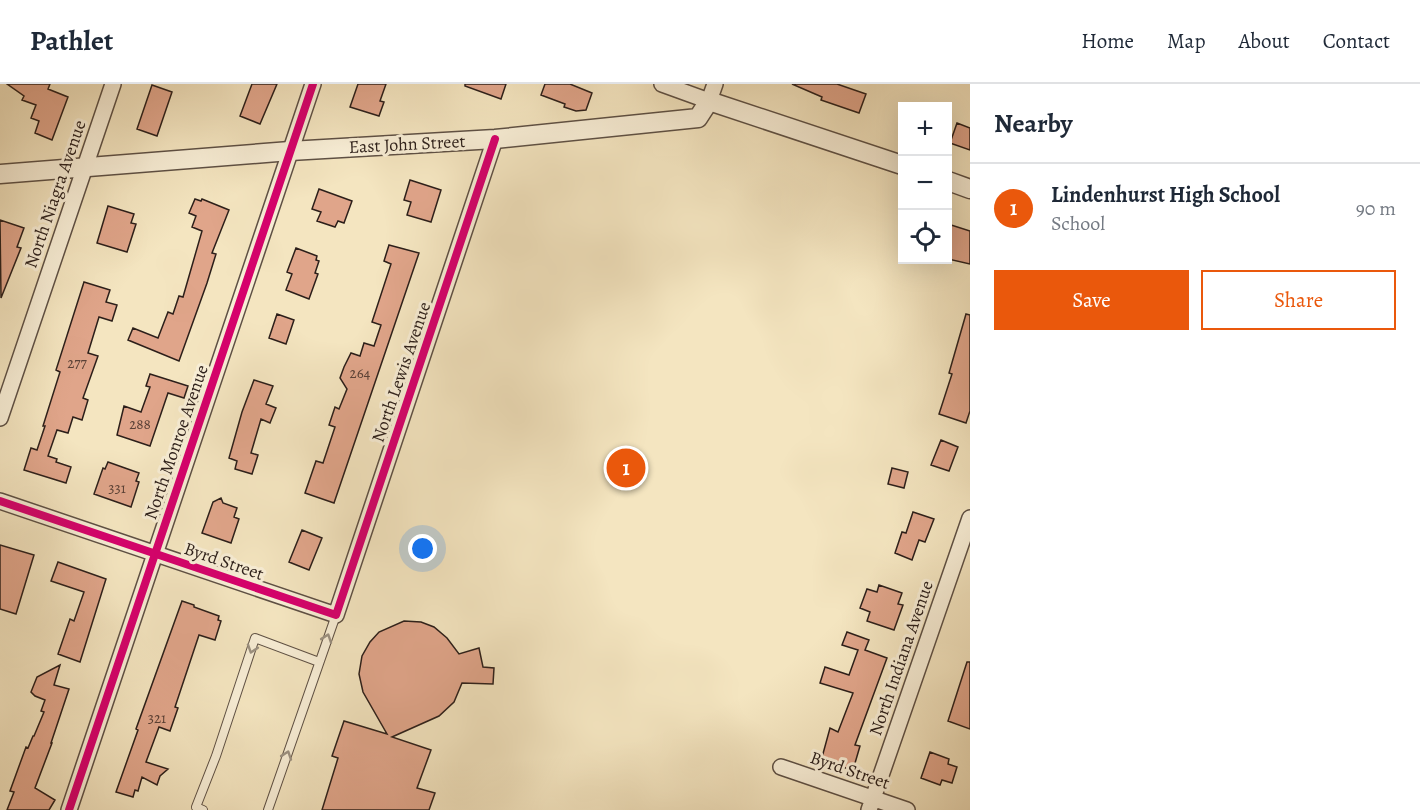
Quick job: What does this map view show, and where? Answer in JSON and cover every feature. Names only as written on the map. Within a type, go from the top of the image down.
[{"type":"street","name":"North Niagra Avenue","points":[[0,418],[113,84]]},
{"type":"street","name":"North Monroe Avenue","points":[[69,810],[313,84]]},
{"type":"street","points":[[662,84],[712,92],[898,163]]},
{"type":"street","name":"East John Street","points":[[0,174],[290,151],[495,140],[698,118],[712,92]]},
{"type":"street","name":"North Lewis Avenue","points":[[336,615],[495,140]]},
{"type":"street","points":[[952,182],[970,189]]},
{"type":"street","name":"Byrd Street","points":[[0,501],[336,615]]},
{"type":"street","name":"North Indiana Avenue","points":[[871,804],[970,518]]},
{"type":"street","name":"Byrd Street","points":[[781,767],[871,804],[906,810]]},
{"type":"lane","points":[[268,810],[336,615]]},
{"type":"lane","points":[[200,808],[255,638],[319,662]]},
{"type":"building","points":[[7,84],[50,84],[48,89],[68,97],[52,140],[35,133],[39,121],[31,118],[36,105],[22,100],[24,96]]},
{"type":"building","points":[[252,84],[277,84],[260,124],[240,116]]},
{"type":"building","points":[[358,84],[386,84],[380,101],[384,102],[379,116],[350,107]]},
{"type":"building","points":[[465,84],[506,84],[501,99],[465,86]]},
{"type":"building","points":[[545,84],[570,84],[592,93],[586,110],[576,111],[564,107],[565,104],[541,95]]},
{"type":"building","points":[[792,84],[837,84],[866,94],[859,113],[821,100],[822,97]]},
{"type":"building","points":[[152,85],[172,92],[157,136],[137,129]]},
{"type":"building","points":[[957,123],[970,128],[970,150],[952,144]]},
{"type":"building","points":[[410,180],[441,190],[431,222],[407,215],[411,202],[404,200]]},
{"type":"building","points":[[319,189],[352,201],[344,223],[338,221],[335,227],[317,221],[321,212],[312,209]]},
{"type":"building","points":[[195,199],[201,201],[202,199],[229,210],[212,253],[216,254],[179,361],[128,340],[133,328],[158,338],[168,312],[173,314],[179,296],[183,297],[202,231],[192,227],[196,216],[189,213]]},
{"type":"building","points":[[108,206],[134,214],[131,223],[136,224],[127,252],[97,243]]},
{"type":"building","points":[[0,220],[24,228],[17,247],[21,248],[1,298]]},
{"type":"building","points":[[952,225],[970,231],[970,264],[952,260]]},
{"type":"building","points":[[389,245],[419,253],[334,503],[305,493],[316,461],[323,463],[335,427],[329,425],[335,407],[339,409],[347,389],[340,378],[344,367],[351,353],[360,356],[364,343],[374,346],[381,325],[372,322],[391,264],[384,261]]},
{"type":"building","points":[[296,248],[317,256],[316,260],[319,261],[315,273],[318,274],[309,299],[286,290],[292,274],[287,272]]},
{"type":"building","points":[[84,282],[110,290],[106,302],[117,305],[112,321],[99,317],[88,353],[98,356],[83,398],[88,400],[82,420],[73,417],[68,433],[57,430],[48,456],[57,459],[56,462],[71,467],[66,483],[24,470],[31,448],[37,450],[45,426],[43,426],[60,372],[56,370]]},
{"type":"building","points":[[277,314],[294,320],[286,344],[269,338]]},
{"type":"building","points":[[966,314],[970,315],[970,411],[966,423],[939,414],[952,374],[949,373]]},
{"type":"building","points":[[150,374],[188,386],[184,398],[168,393],[150,446],[117,435],[124,406],[141,412],[150,387],[146,386]]},
{"type":"building","points":[[254,380],[273,386],[266,404],[276,408],[270,423],[261,419],[251,453],[258,455],[252,474],[235,469],[237,461],[229,458]]},
{"type":"building","points":[[941,440],[958,447],[949,471],[931,465]]},
{"type":"building","points":[[108,462],[139,473],[136,481],[139,482],[131,507],[94,494],[103,468],[105,469]]},
{"type":"building","points":[[892,468],[908,472],[904,488],[888,484]]},
{"type":"building","points":[[221,498],[223,503],[237,508],[234,517],[239,519],[231,543],[202,533],[213,502]]},
{"type":"building","points":[[913,512],[934,519],[925,542],[919,540],[912,560],[895,553],[902,532],[906,533]]},
{"type":"building","points":[[302,530],[322,538],[309,570],[289,562]]},
{"type":"building","points":[[0,545],[34,555],[16,614],[0,609]]},
{"type":"building","points":[[58,562],[106,579],[80,662],[58,654],[70,619],[74,621],[84,592],[51,581]]},
{"type":"building","points":[[879,585],[902,593],[898,604],[903,605],[894,630],[867,621],[870,612],[860,608],[867,589],[877,592]]},
{"type":"building","points":[[182,601],[219,616],[218,620],[221,621],[215,640],[199,635],[175,707],[178,708],[170,731],[159,727],[146,762],[168,769],[160,776],[157,785],[142,777],[138,791],[135,790],[133,797],[116,792],[138,730],[136,729]]},
{"type":"building","points":[[404,621],[421,622],[434,627],[447,638],[459,654],[479,648],[483,667],[494,668],[493,684],[462,683],[454,702],[439,716],[392,737],[431,750],[417,788],[435,793],[429,810],[322,810],[338,758],[332,756],[344,721],[387,734],[363,692],[359,674],[362,656],[370,642],[379,632]]},
{"type":"building","points":[[847,632],[869,640],[865,650],[887,658],[855,745],[860,746],[853,770],[821,761],[830,728],[838,732],[853,693],[820,683],[825,667],[849,675],[858,650],[842,645]]},
{"type":"building","points":[[967,662],[970,662],[970,729],[948,721]]},
{"type":"building","points":[[60,665],[54,685],[69,689],[35,788],[55,800],[49,810],[7,810],[14,792],[10,791],[26,747],[28,748],[44,712],[41,711],[45,700],[31,692],[37,677]]},
{"type":"building","points":[[930,752],[949,759],[948,764],[957,767],[952,783],[942,780],[940,785],[921,778]]},
{"type":"cycle path","points":[[69,810],[313,84]]},
{"type":"cycle path","points":[[0,501],[336,615],[495,139]]},
{"type":"place","name":"Lindenhurst High School","points":[[626,468]]}]
